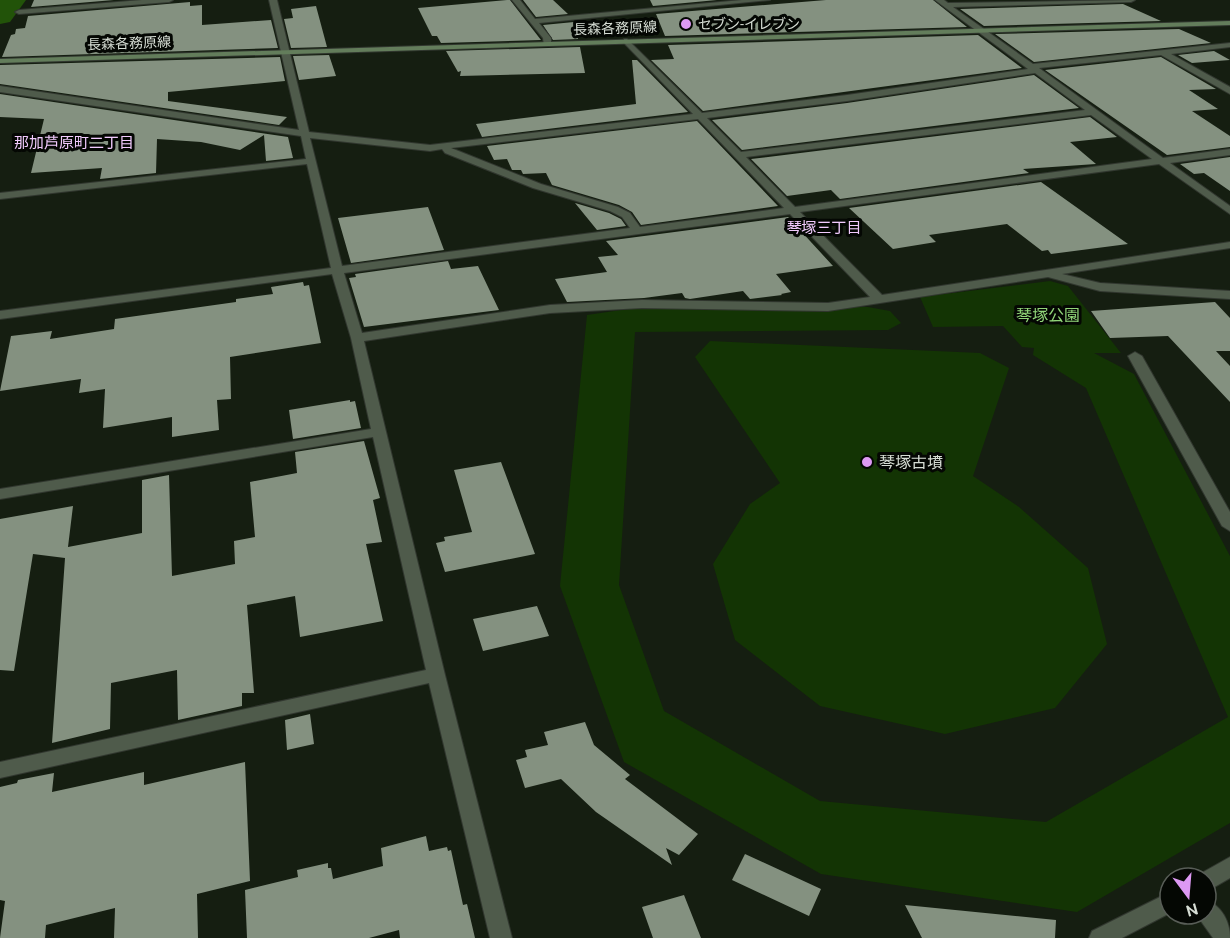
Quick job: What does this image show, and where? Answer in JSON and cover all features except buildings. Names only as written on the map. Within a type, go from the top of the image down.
[{"type":"main road","name":"長森各務原線","points":[[0,61],[1230,23]]},
{"type":"street","points":[[19,12],[169,0]]},
{"type":"street","points":[[273,0],[304,134],[357,338],[435,675],[501,938]]},
{"type":"street","points":[[516,0],[547,38],[547,44]]},
{"type":"street","points":[[534,21],[766,0]]},
{"type":"street","points":[[939,0],[1031,69],[1230,211]]},
{"type":"street","points":[[947,5],[1131,0]]},
{"type":"street","points":[[627,41],[880,300]]},
{"type":"street","points":[[0,89],[304,134],[410,147],[445,147],[700,117],[1031,69],[1230,45]]},
{"type":"street","points":[[1162,52],[1230,91]]},
{"type":"street","points":[[738,155],[1091,112]]},
{"type":"street","points":[[445,147],[448,151],[537,186],[614,208],[626,215],[637,230]]},
{"type":"street","points":[[0,315],[1230,152]]},
{"type":"street","points":[[0,196],[311,161]]},
{"type":"street","points":[[357,338],[550,309],[642,304],[828,307],[1230,245]]},
{"type":"street","points":[[1044,274],[1100,287],[1230,294]]},
{"type":"street","points":[[1135,356],[1230,526]]},
{"type":"street","points":[[0,494],[379,432]]},
{"type":"street","points":[[0,770],[435,675]]},
{"type":"street","points":[[1100,938],[1158,908]]},
{"type":"green space","name":"琴塚公園","points":[[1050,281],[1068,286],[1121,353],[1094,353],[1134,374],[1230,556],[1230,823],[1077,912],[821,874],[624,762],[560,586],[587,315],[642,307],[868,307],[890,311],[901,323],[888,330],[635,332],[619,585],[664,711],[820,801],[1046,822],[1228,717],[1086,388],[1033,355],[1034,348],[1022,347],[1003,326],[933,327],[920,297]]},
{"type":"green space","points":[[710,341],[980,353],[1009,368],[973,476],[1019,507],[1088,568],[1107,644],[1055,708],[945,734],[820,706],[735,640],[713,564],[750,504],[780,483],[695,357]]},
{"type":"waterway","points":[[0,16],[12,0]]},
{"type":"place","name":"セブン-イレブン","points":[[686,24]]},
{"type":"place","name":"琴塚古墳","points":[[867,462]]},
{"type":"district","name":"那加芦原町二丁目","points":[[74,142]]},
{"type":"district","name":"琴塚三丁目","points":[[824,227]]}]
